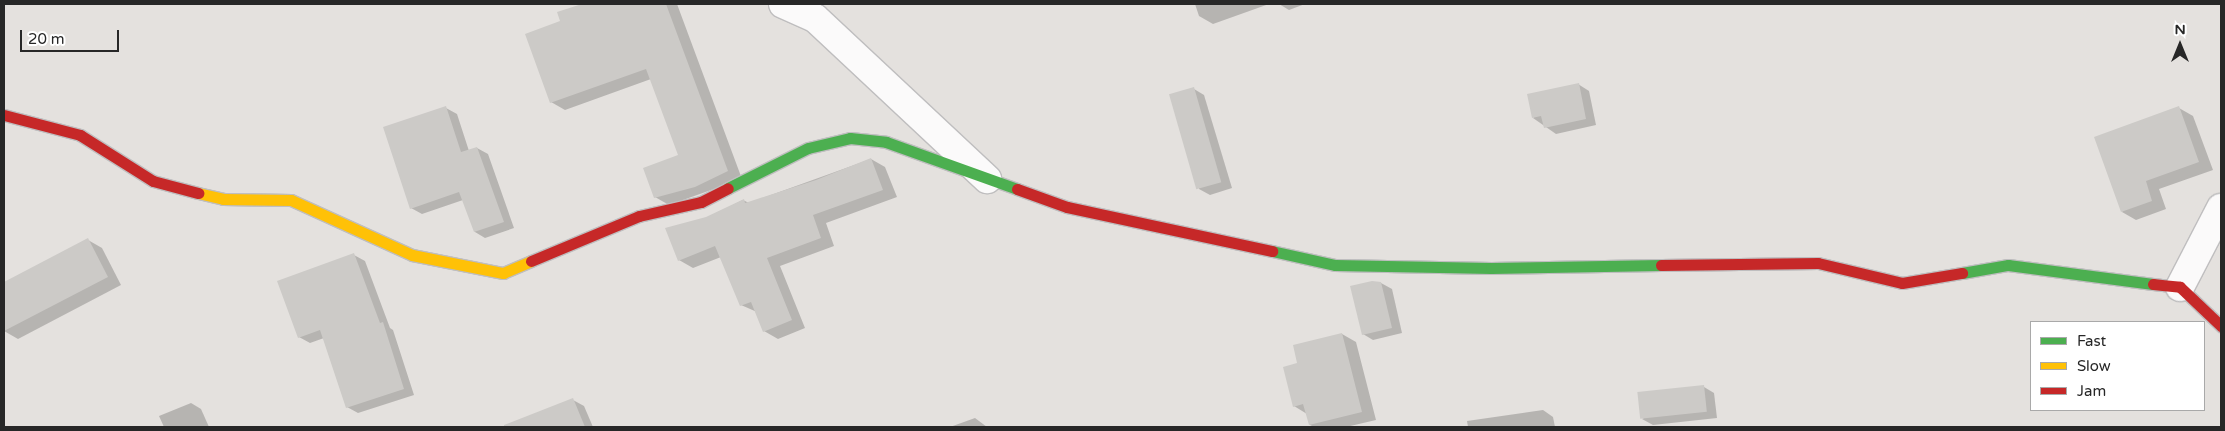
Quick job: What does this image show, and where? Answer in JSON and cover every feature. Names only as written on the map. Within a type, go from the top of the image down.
[{"type":"street","points":[[783,4],[815,18],[987,179]]},
{"type":"street","points":[[4,115],[80,135],[154,181],[223,199],[291,200],[412,255],[503,273],[639,216],[668,212],[701,202],[808,148],[850,138],[886,142],[1067,207],[1335,265],[1491,268],[1818,264],[1902,282],[2008,265],[2180,287],[2221,326]]},
{"type":"street","points":[[2180,287],[2221,208]]},
{"type":"building","points":[[582,4],[666,4],[728,171],[695,187],[654,198],[643,168],[678,155],[646,69],[550,103],[525,34],[560,21],[557,12]]},
{"type":"building","points":[[1579,83],[1586,119],[1544,128],[1541,116],[1532,118],[1527,94]]},
{"type":"building","points":[[1194,87],[1221,182],[1196,189],[1169,94]]},
{"type":"building","points":[[446,106],[461,152],[477,147],[504,222],[474,232],[459,192],[410,209],[383,127]]},
{"type":"building","points":[[2179,106],[2199,162],[2146,181],[2152,201],[2121,212],[2094,137]]},
{"type":"building","points":[[871,158],[883,190],[813,215],[821,238],[767,258],[792,320],[763,332],[751,302],[740,306],[715,246],[678,261],[665,228],[706,217],[744,199],[745,203],[816,180]]},
{"type":"building","points":[[88,238],[108,277],[4,331],[4,282]]},
{"type":"building","points":[[354,253],[380,323],[383,322],[404,389],[346,408],[320,330],[298,338],[277,281]]},
{"type":"building","points":[[1372,281],[1381,282],[1392,328],[1362,335],[1350,286]]},
{"type":"building","points":[[1342,333],[1362,412],[1309,425],[1303,404],[1293,407],[1283,367],[1297,363],[1293,345]]},
{"type":"building","points":[[1704,385],[1707,412],[1640,419],[1637,392]]},
{"type":"building","points":[[573,398],[585,427],[504,427],[504,425]]},
{"type":"traffic: fast","points":[[728,188],[808,148],[850,138],[886,142],[1017,189]]},
{"type":"traffic: fast","points":[[1272,251],[1335,265],[1491,268],[1661,265]]},
{"type":"traffic: fast","points":[[1962,273],[2008,265],[2153,284]]},
{"type":"traffic: slow","points":[[198,193],[223,199],[291,200],[412,255],[503,273],[531,261]]},
{"type":"traffic: jam","points":[[4,115],[80,135],[153,181],[198,193]]},
{"type":"traffic: jam","points":[[531,261],[639,216],[701,202],[728,188]]},
{"type":"traffic: jam","points":[[1017,189],[1067,207],[1272,251]]},
{"type":"traffic: jam","points":[[1661,265],[1818,263],[1902,283],[1962,273]]},
{"type":"traffic: jam","points":[[2153,284],[2180,287],[2221,326]]}]
